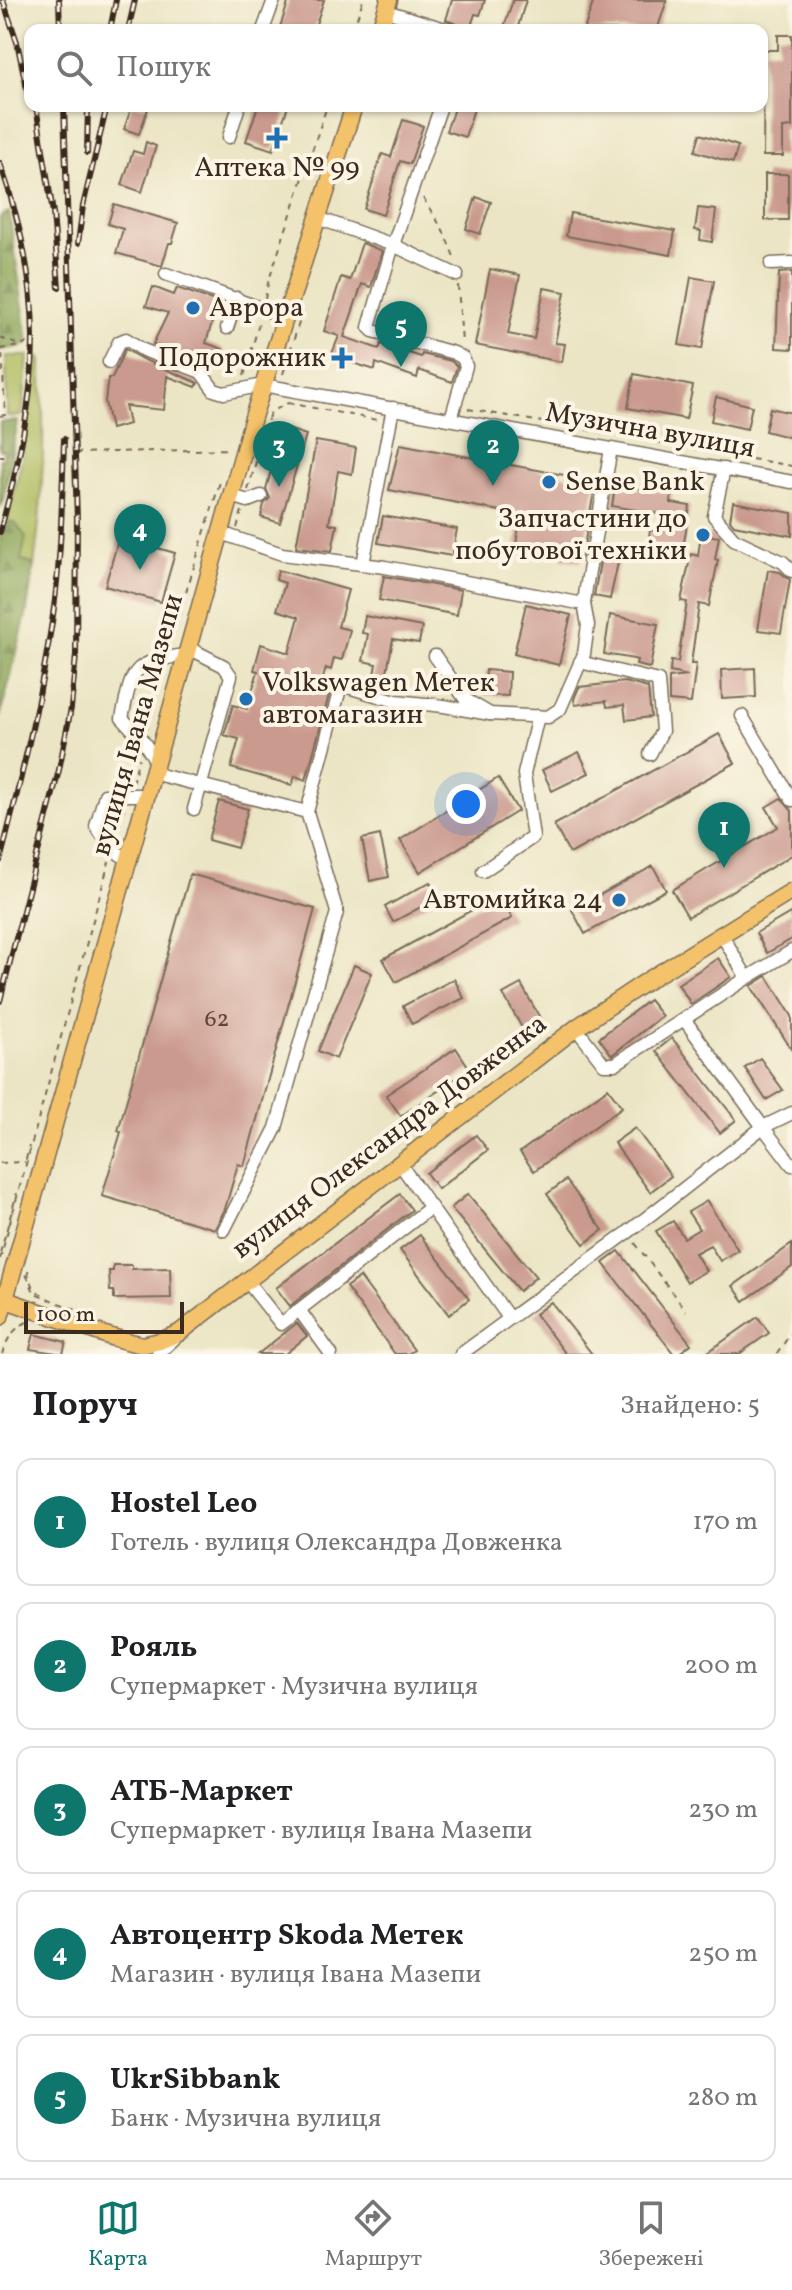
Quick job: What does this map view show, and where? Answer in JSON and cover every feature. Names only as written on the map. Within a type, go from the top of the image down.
[{"type":"main road","name":"вулиця Івана Мазепи","points":[[0,1317],[127,859],[137,794],[154,767],[181,647],[221,533],[263,385],[352,112]]},
{"type":"main road","name":"вулиця Олександра Довженка","points":[[6,1300],[142,1345],[179,1333],[576,1028],[792,891]]},
{"type":"street","points":[[265,24],[274,0]]},
{"type":"street","points":[[388,5],[434,24]]},
{"type":"street","points":[[229,137],[237,112]]},
{"type":"street","points":[[439,112],[393,245],[369,327],[373,331],[463,358],[466,366],[453,413]]},
{"type":"street","points":[[318,218],[393,245],[457,275]]},
{"type":"street","points":[[771,264],[792,263]]},
{"type":"street","points":[[166,274],[285,317]]},
{"type":"street","points":[[227,328],[237,298]]},
{"type":"street","points":[[109,362],[119,342],[126,339],[143,350],[201,372],[214,390],[224,393],[263,385]]},
{"type":"street","name":"Музична вулиця","points":[[263,385],[393,408],[453,413],[611,449],[792,482]]},
{"type":"street","points":[[363,564],[393,408]]},
{"type":"street","points":[[224,1230],[259,1168],[276,1128],[337,912],[307,812],[341,685],[396,701],[490,714],[548,717],[560,709],[580,662],[588,625],[584,604],[611,449]]},
{"type":"street","points":[[724,469],[714,516],[734,539],[783,562],[792,571]]},
{"type":"street","points":[[232,496],[248,501],[261,496]]},
{"type":"street","points":[[221,533],[282,554],[363,564],[584,604]]},
{"type":"street","points":[[194,809],[201,786],[231,676],[224,666],[181,647],[139,667],[131,677],[122,718],[143,741],[154,767],[201,786],[307,812]]},
{"type":"street","points":[[435,656],[466,700],[490,714]]},
{"type":"street","points":[[580,662],[658,681],[662,731],[650,754]]},
{"type":"street","points":[[483,871],[533,837],[524,774],[538,716]]},
{"type":"street","points":[[742,716],[792,800]]},
{"type":"street","points":[[127,859],[112,849],[96,826],[105,795],[137,794]]},
{"type":"street","points":[[722,935],[747,978]]},
{"type":"street","points":[[576,1028],[604,1064],[615,1064],[792,951]]},
{"type":"street","points":[[684,1019],[792,1165]]},
{"type":"street","points":[[461,1354],[627,1233],[763,1127],[792,1113]]},
{"type":"street","points":[[400,1164],[509,1318]]},
{"type":"street","points":[[246,1280],[281,1324],[431,1207]]},
{"type":"street","points":[[299,1310],[331,1354]]},
{"type":"street","points":[[158,1354],[179,1333]]},
{"type":"path","points":[[355,24],[363,0]]},
{"type":"path","points":[[242,390],[268,283],[325,112]]},
{"type":"path","points":[[0,338],[22,346]]},
{"type":"path","points":[[0,416],[5,415],[1,349],[28,342]]},
{"type":"path","points":[[288,403],[289,398]]},
{"type":"path","points":[[264,417],[268,419],[271,412],[288,403],[390,423]]},
{"type":"path","points":[[453,413],[792,466]]},
{"type":"path","points":[[75,453],[230,448]]},
{"type":"path","points":[[181,647],[221,478]]},
{"type":"path","points":[[0,1259],[112,849],[137,794],[143,741],[165,664]]},
{"type":"path","points":[[0,1253],[29,1146]]},
{"type":"path","points":[[0,1163],[26,1162]]},
{"type":"path","points":[[627,1233],[686,1311]]},
{"type":"path","points":[[27,1272],[37,1293],[79,1311],[35,1294],[26,1272],[30,1257]]},
{"type":"path","points":[[777,1354],[792,1331]]},
{"type":"green space","points":[[9,212],[28,342],[0,350],[0,219]]},
{"type":"green space","points":[[6,356],[28,356],[22,416],[7,416]]},
{"type":"green space","points":[[38,358],[41,358],[43,462],[34,565],[21,560],[14,522],[7,522],[22,459]]},
{"type":"green space","points":[[18,421],[0,507],[0,459],[4,458],[3,450],[0,450],[0,422]]},
{"type":"green space","points":[[7,522],[14,522],[26,537],[21,560],[34,565],[26,615],[0,717],[0,538]]},
{"type":"building","points":[[289,0],[324,0],[316,24],[281,24]]},
{"type":"building","points":[[452,0],[485,0],[480,15],[475,14],[472,24],[446,20]]},
{"type":"building","points":[[513,0],[526,0],[519,24],[505,24]]},
{"type":"building","points":[[594,0],[667,0],[659,24],[586,24]]},
{"type":"building","points":[[778,35],[792,35],[792,127],[783,128],[783,156],[763,156],[763,112],[768,112],[768,50],[778,50]]},
{"type":"building","points":[[130,112],[147,112],[139,134],[124,129]]},
{"type":"building","points":[[256,112],[286,112],[273,150],[246,141]]},
{"type":"building","points":[[453,112],[473,112],[465,137],[446,131]]},
{"type":"building","points":[[403,120],[423,126],[410,164],[400,161],[383,215],[364,209],[382,154],[391,157]]},
{"type":"building","points":[[700,134],[738,146],[733,163],[695,151]]},
{"type":"building","points":[[146,142],[156,146],[142,192],[122,185],[133,151],[143,154]]},
{"type":"building","points":[[765,174],[788,174],[788,220],[765,220]]},
{"type":"building","points":[[476,197],[491,202],[480,234],[466,229]]},
{"type":"building","points":[[114,204],[178,223],[162,266],[116,253],[123,229],[108,224]]},
{"type":"building","points":[[698,208],[716,210],[712,242],[700,240],[701,231],[695,230]]},
{"type":"building","points":[[570,213],[675,231],[671,255],[566,236]]},
{"type":"building","points":[[362,243],[382,251],[371,287],[362,284],[344,337],[379,349],[381,344],[421,357],[422,354],[451,361],[457,366],[452,382],[419,370],[417,378],[376,363],[375,370],[331,356],[339,336],[324,331],[341,277],[350,280]]},
{"type":"building","points":[[490,269],[520,275],[508,334],[534,339],[544,288],[565,292],[555,343],[565,344],[562,362],[475,345]]},
{"type":"building","points":[[792,272],[792,349],[776,348],[779,273]]},
{"type":"building","points":[[691,277],[714,281],[702,349],[679,345]]},
{"type":"building","points":[[153,287],[174,295],[177,288],[218,302],[206,343],[223,349],[218,364],[200,357],[199,362],[153,344],[168,313],[146,306]]},
{"type":"building","points":[[125,349],[198,383],[196,387],[167,376],[164,410],[125,406],[129,424],[111,429],[105,402],[108,378],[112,378]]},
{"type":"building","points":[[634,374],[693,386],[686,419],[628,408]]},
{"type":"building","points":[[716,397],[752,406],[747,429],[711,421]]},
{"type":"building","points":[[770,408],[792,413],[792,438],[765,431]]},
{"type":"building","points":[[288,429],[306,435],[280,523],[261,517],[264,504],[270,498],[266,489],[271,471],[275,473]]},
{"type":"building","points":[[316,441],[356,448],[352,474],[338,471],[329,524],[337,525],[332,551],[296,547]]},
{"type":"building","points":[[400,444],[596,481],[581,562],[562,559],[562,553],[516,544],[521,515],[389,490]]},
{"type":"building","points":[[615,486],[672,492],[671,503],[690,506],[683,549],[648,543],[650,530],[663,532],[666,515],[612,506]]},
{"type":"building","points":[[733,502],[792,513],[792,536],[734,525],[730,520]]},
{"type":"building","points":[[383,516],[457,529],[452,556],[378,543]]},
{"type":"building","points":[[701,534],[719,537],[715,559],[718,560],[709,606],[699,604],[691,664],[696,664],[691,703],[669,701],[669,678],[688,676],[670,672],[671,661],[678,662],[687,602],[681,601],[691,554],[698,556]]},
{"type":"building","points":[[119,537],[175,553],[161,602],[105,586]]},
{"type":"building","points":[[603,545],[621,549],[610,599],[594,596]]},
{"type":"building","points":[[278,570],[348,590],[338,627],[350,630],[342,660],[334,658],[331,670],[326,668],[319,692],[329,695],[306,780],[295,776],[292,785],[231,768],[239,739],[224,735],[233,705],[247,709],[258,671],[254,670],[261,644],[289,653],[299,617],[277,610],[285,583],[276,580]]},
{"type":"building","points":[[768,570],[780,572],[790,580],[781,633],[758,630]]},
{"type":"building","points":[[384,576],[461,590],[457,615],[379,600]]},
{"type":"building","points":[[526,604],[571,615],[559,665],[514,654]]},
{"type":"building","points":[[610,615],[658,624],[650,668],[636,665],[637,660],[634,659],[604,654]]},
{"type":"building","points":[[365,616],[422,627],[419,643],[393,639],[384,688],[372,685],[376,664],[363,661],[368,634],[362,633]]},
{"type":"building","points":[[755,668],[756,697],[722,699],[721,670]]},
{"type":"building","points":[[486,670],[509,672],[508,696],[484,695]]},
{"type":"building","points":[[625,682],[648,688],[651,717],[626,720],[624,705],[607,707],[606,701],[575,705],[579,687]]},
{"type":"building","points":[[719,734],[735,763],[570,854],[554,825]]},
{"type":"building","points":[[579,752],[589,773],[552,791],[542,770]]},
{"type":"building","points":[[498,778],[518,811],[420,872],[400,840]]},
{"type":"building","points":[[781,798],[792,811],[792,855],[688,917],[672,890],[778,827],[766,807]]},
{"type":"building","points":[[219,801],[248,809],[237,848],[208,840]]},
{"type":"building","points":[[380,835],[389,877],[370,881],[362,839]]},
{"type":"building","name":"Автомийка 24","points":[[653,866],[666,890],[585,934],[572,910]]},
{"type":"building","points":[[190,874],[315,909],[244,1166],[238,1164],[225,1209],[215,1229],[102,1196]]},
{"type":"building","points":[[430,882],[438,898],[393,922],[385,907]]},
{"type":"building","points":[[499,895],[512,918],[396,982],[383,959]]},
{"type":"building","points":[[792,912],[792,939],[767,953],[756,933]]},
{"type":"building","points":[[718,958],[731,977],[691,1004],[678,984]]},
{"type":"building","points":[[354,965],[372,973],[336,1059],[318,1051]]},
{"type":"building","points":[[767,976],[792,1016],[792,1050],[751,986]]},
{"type":"building","points":[[454,979],[464,998],[412,1024],[403,1006]]},
{"type":"building","points":[[521,984],[544,1025],[526,1035],[503,994]]},
{"type":"building","points":[[649,1000],[662,1016],[612,1055],[599,1038]]},
{"type":"building","points":[[672,1038],[736,1120],[720,1133],[656,1051]]},
{"type":"building","points":[[456,1048],[470,1069],[401,1116],[386,1095]]},
{"type":"building","points":[[760,1058],[783,1090],[766,1100],[745,1068]]},
{"type":"building","points":[[608,1088],[622,1107],[534,1171],[520,1152]]},
{"type":"building","points":[[635,1128],[671,1176],[650,1192],[614,1143]]},
{"type":"building","points":[[476,1135],[488,1150],[438,1189],[426,1173]]},
{"type":"building","points":[[566,1180],[603,1230],[584,1244],[547,1194]]},
{"type":"building","points":[[400,1194],[412,1210],[290,1306],[276,1288]]},
{"type":"building","points":[[468,1194],[536,1277],[519,1291],[451,1208]]},
{"type":"building","points":[[707,1201],[738,1250],[720,1261],[710,1245],[695,1253],[706,1271],[687,1282],[656,1231],[673,1221],[684,1238],[699,1229],[688,1212]]},
{"type":"building","points":[[420,1235],[469,1299],[449,1315],[400,1250]]},
{"type":"building","points":[[792,1244],[792,1267],[744,1301],[733,1286]]},
{"type":"building","points":[[619,1251],[691,1344],[678,1354],[674,1354],[603,1263]]},
{"type":"building","points":[[113,1265],[132,1265],[132,1269],[170,1268],[171,1298],[114,1299],[114,1291],[110,1291],[109,1271],[113,1271]]},
{"type":"building","points":[[360,1277],[414,1350],[408,1354],[395,1354],[346,1287]]},
{"type":"building","points":[[551,1302],[592,1354],[566,1354],[535,1314]]},
{"type":"building","points":[[758,1317],[769,1333],[739,1354],[705,1354]]},
{"type":"building","points":[[297,1323],[307,1336],[285,1354],[258,1354]]},
{"type":"building","points":[[34,1334],[66,1342],[63,1354],[30,1349]]},
{"type":"railway","points":[[3,0],[24,75]]},
{"type":"railway","points":[[59,0],[60,24]]},
{"type":"railway","points":[[111,24],[116,0]]},
{"type":"railway","points":[[129,24],[135,0]]},
{"type":"railway","points":[[37,112],[53,213],[59,287]]},
{"type":"railway","points":[[0,1001],[59,770],[71,708],[76,655],[77,520],[64,112]]},
{"type":"railway","points":[[87,153],[88,112]]},
{"type":"railway","points":[[78,243],[83,206],[106,112]]},
{"type":"railway","points":[[0,163],[24,249],[31,294],[33,338],[27,411],[0,532]]},
{"type":"railway","points":[[0,861],[33,724],[53,615],[64,439]]},
{"type":"place","name":"Аптека № 99","points":[[277,138]]},
{"type":"place","name":"Аврора","points":[[193,308]]},
{"type":"place","name":"Подорожник","points":[[342,358]]},
{"type":"place","name":"UkrSibbank","points":[[401,367]]},
{"type":"place","name":"Sense Bank","points":[[549,482]]},
{"type":"place","name":"Рояль","points":[[493,486]]},
{"type":"place","name":"АТБ-Маркет","points":[[279,487]]},
{"type":"place","name":"Запчастини до побутової техніки","points":[[703,535]]},
{"type":"place","name":"Автоцентр Skoda Метек","points":[[140,570]]},
{"type":"place","name":"Volkswagen Метек автомагазин","points":[[246,699]]},
{"type":"place","name":"Hostel Leo","points":[[724,868]]},
{"type":"place","name":"Автомийка 24","points":[[619,900]]}]
